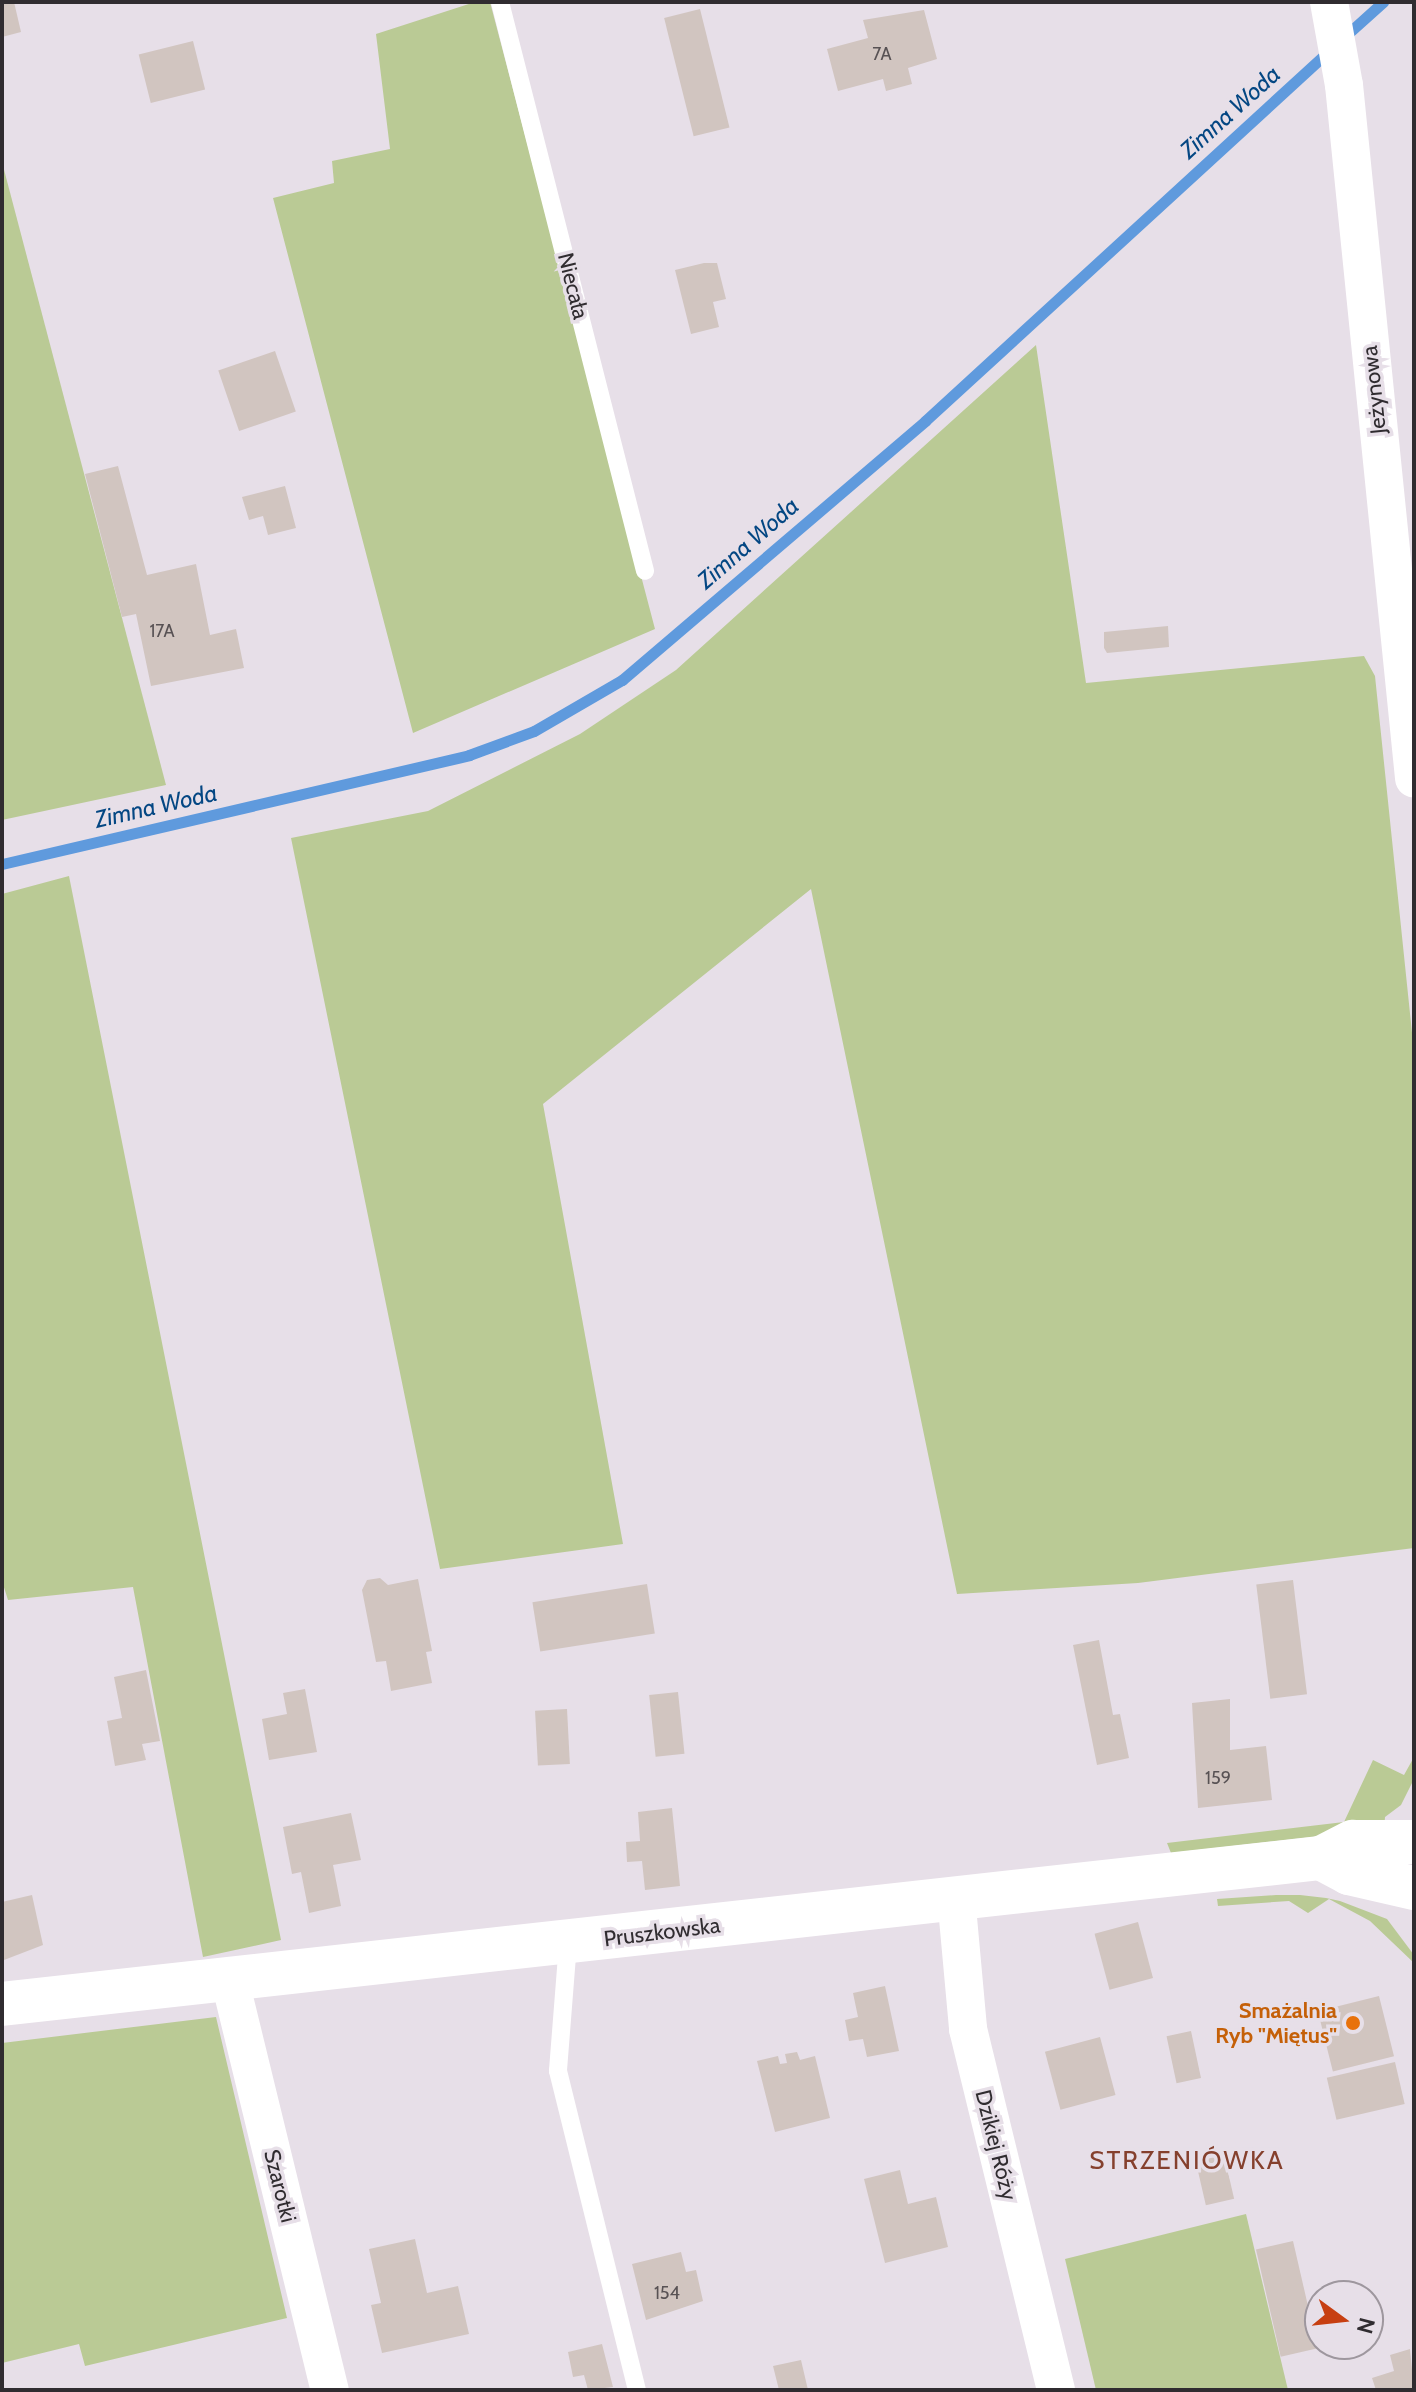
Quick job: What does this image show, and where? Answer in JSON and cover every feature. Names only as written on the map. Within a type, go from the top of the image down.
[{"type":"street","name":"Jeżynowa","points":[[1331,13],[1344,85],[1414,778]]},
{"type":"street","name":"Pruszkowska","points":[[2,2004],[1321,1858],[1353,1842],[1414,1842]]},
{"type":"street","points":[[1321,1858],[1349,1873],[1414,1888]]},
{"type":"street","name":"Dzikiej Róży","points":[[956,1896],[968,2029],[1056,2390]]},
{"type":"street","name":"Szarotki","points":[[230,1981],[330,2390]]},
{"type":"lane","name":"Niecała","points":[[500,2],[645,571]]},
{"type":"lane","points":[[568,1943],[558,2071],[637,2390]]},
{"type":"green space","points":[[475,2],[490,2],[655,629],[413,733],[273,198],[334,183],[332,161],[390,149],[376,34]]},
{"type":"green space","points":[[2,162],[166,785],[2,820]]},
{"type":"green space","points":[[1036,345],[1086,683],[1364,656],[1375,676],[1414,1052],[1414,1548],[1138,1583],[957,1594],[811,889],[543,1104],[623,1544],[440,1569],[291,838],[428,811],[580,734],[676,670]]},
{"type":"green space","points":[[69,876],[281,1940],[203,1957],[133,1587],[8,1600],[2,1581],[2,894]]},
{"type":"green space","points":[[1414,1757],[1414,1779],[1401,1805],[1385,1817],[1384,1829],[1171,1853],[1167,1843],[1344,1822],[1373,1760],[1404,1775]]},
{"type":"green space","points":[[1300,1895],[1326,1898],[1340,1901],[1387,1919],[1414,1955],[1414,1963],[1370,1921],[1329,1899],[1308,1913],[1289,1901],[1218,1906],[1217,1899]]},
{"type":"green space","points":[[216,2017],[287,2318],[85,2366],[79,2344],[2,2363],[2,2043]]},
{"type":"green space","points":[[1246,2214],[1288,2390],[1096,2390],[1065,2259]]},
{"type":"building","points":[[2,2],[14,2],[21,32],[2,37]]},
{"type":"building","points":[[700,9],[730,127],[694,136],[664,18]]},
{"type":"building","points":[[924,10],[937,59],[908,68],[912,84],[886,91],[883,79],[838,91],[827,49],[868,38],[863,20]]},
{"type":"building","points":[[193,41],[205,90],[151,103],[139,55]]},
{"type":"building","points":[[717,263],[726,299],[713,302],[719,327],[691,334],[675,270]]},
{"type":"building","points":[[275,351],[296,412],[239,431],[218,371]]},
{"type":"building","points":[[118,466],[147,575],[196,564],[210,635],[236,629],[244,668],[151,686],[136,614],[122,617],[85,474]]},
{"type":"building","points":[[285,486],[296,528],[268,535],[263,516],[249,520],[242,497]]},
{"type":"building","points":[[1168,626],[1169,647],[1107,653],[1104,648],[1104,632]]},
{"type":"building","points":[[380,1578],[388,1585],[418,1579],[432,1651],[426,1652],[432,1683],[391,1691],[386,1661],[376,1662],[362,1590],[367,1580]]},
{"type":"building","points":[[1293,1580],[1307,1694],[1270,1699],[1256,1585]]},
{"type":"building","points":[[647,1584],[655,1633],[540,1652],[532,1602]]},
{"type":"building","points":[[1099,1640],[1113,1715],[1120,1714],[1129,1758],[1097,1765],[1073,1645]]},
{"type":"building","points":[[146,1670],[160,1741],[142,1744],[146,1760],[115,1766],[107,1721],[122,1718],[114,1677]]},
{"type":"building","points":[[305,1689],[317,1752],[269,1760],[262,1719],[287,1714],[283,1693]]},
{"type":"building","points":[[678,1692],[684,1754],[656,1757],[649,1695]]},
{"type":"building","points":[[1230,1699],[1230,1750],[1266,1746],[1272,1800],[1198,1808],[1192,1703]]},
{"type":"building","points":[[567,1709],[570,1764],[538,1766],[535,1711]]},
{"type":"building","points":[[672,1808],[680,1886],[645,1890],[642,1861],[627,1862],[626,1842],[640,1841],[638,1812]]},
{"type":"building","points":[[351,1813],[361,1860],[333,1865],[341,1906],[309,1913],[301,1872],[292,1874],[283,1827]]},
{"type":"building","points":[[32,1895],[43,1945],[4,1960],[2,1902]]},
{"type":"building","points":[[1138,1922],[1153,1978],[1110,1990],[1095,1934]]},
{"type":"building","points":[[885,1986],[899,2051],[867,2057],[863,2039],[849,2041],[845,2020],[858,2017],[853,1993]]},
{"type":"building","name":"Smażalnia Ryb \"Miętus\"","points":[[1379,1996],[1394,2056],[1333,2071],[1318,2011]]},
{"type":"building","points":[[1191,2031],[1201,2078],[1177,2083],[1167,2036]]},
{"type":"building","points":[[1100,2037],[1116,2095],[1060,2110],[1045,2052]]},
{"type":"building","points":[[797,2052],[800,2060],[815,2056],[830,2118],[775,2132],[757,2061],[778,2056],[780,2064],[787,2063],[785,2054]]},
{"type":"building","points":[[1395,2062],[1405,2104],[1336,2120],[1327,2078]]},
{"type":"building","points":[[1224,2155],[1234,2199],[1206,2205],[1196,2162]]},
{"type":"building","points":[[900,2170],[908,2204],[936,2197],[948,2247],[885,2263],[864,2179]]},
{"type":"building","points":[[415,2239],[427,2293],[458,2286],[469,2334],[382,2353],[371,2305],[381,2303],[369,2249]]},
{"type":"building","points":[[1293,2241],[1304,2289],[1304,2351],[1281,2357],[1256,2250]]},
{"type":"building","points":[[681,2252],[686,2272],[696,2270],[703,2301],[646,2320],[632,2264]]},
{"type":"building","points":[[602,2344],[613,2387],[588,2390],[584,2375],[573,2377],[568,2352]]},
{"type":"building","points":[[1410,2349],[1414,2390],[1376,2390],[1372,2378],[1394,2371],[1390,2355]]},
{"type":"building","points":[[801,2360],[808,2390],[779,2390],[773,2366]]},
{"type":"waterway","name":"Zimna Woda","points":[[1343,38],[1383,2]]},
{"type":"waterway","name":"Zimna Woda","points":[[2,864],[469,755],[534,731],[622,680],[925,421],[1331,49]]},
{"type":"place","name":"Smażalnia Ryb \"Miętus\"","points":[[1353,2023]]},
{"type":"district","name":"STRZENIÓWKA","points":[[1187,2161]]}]
